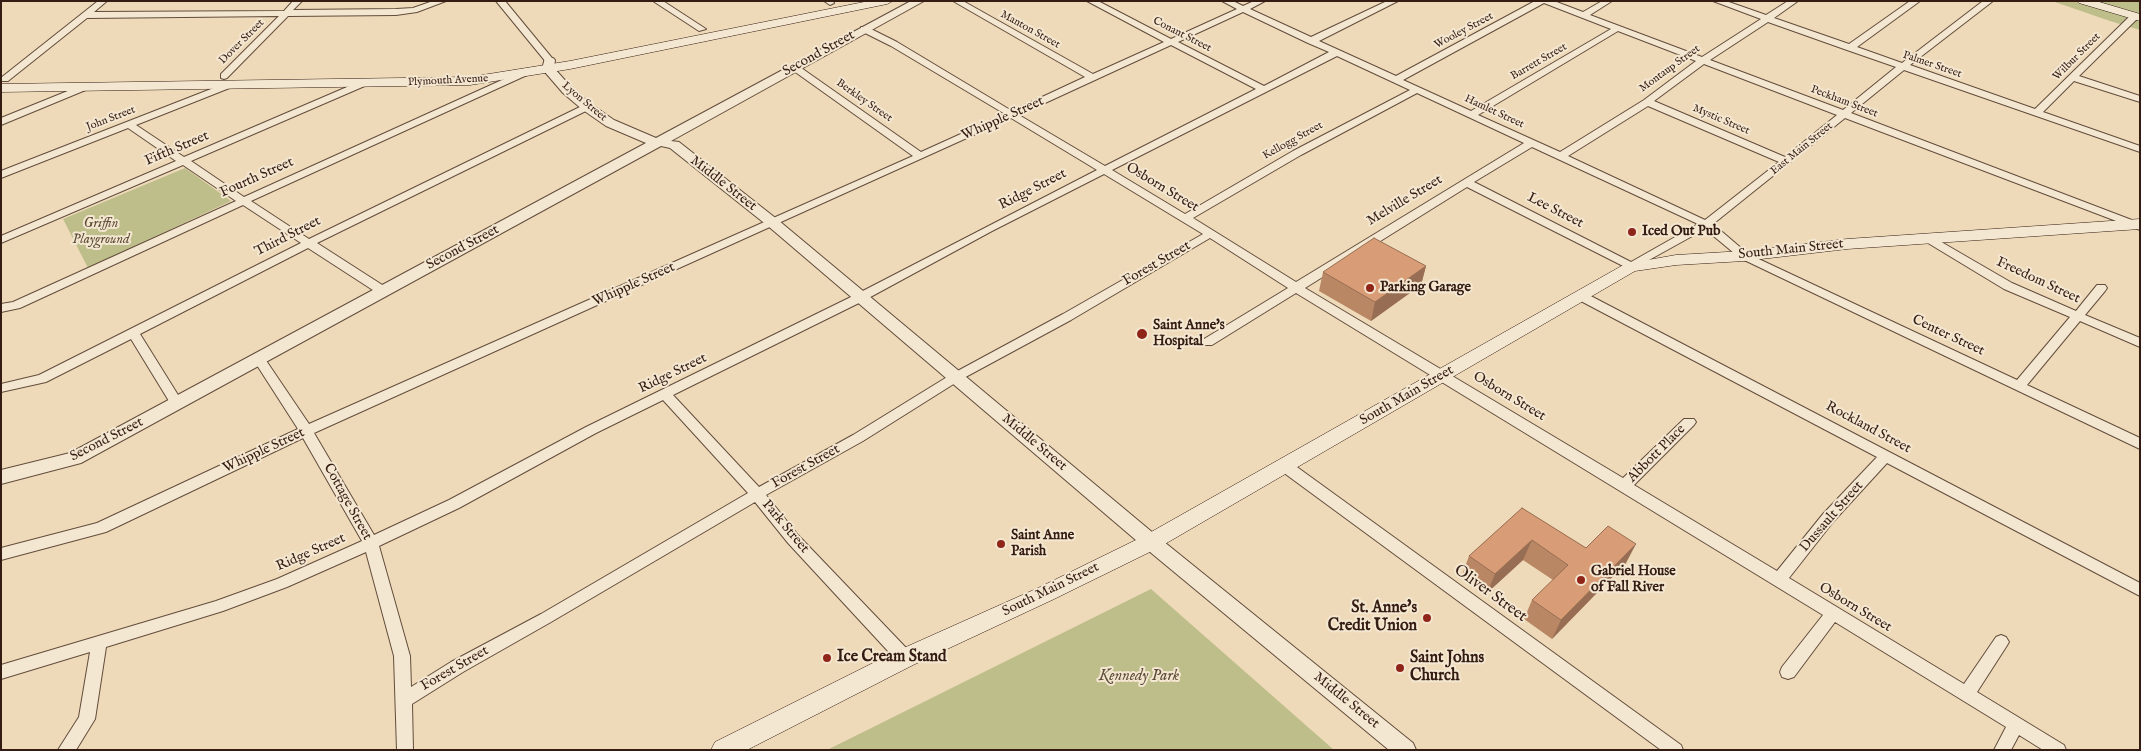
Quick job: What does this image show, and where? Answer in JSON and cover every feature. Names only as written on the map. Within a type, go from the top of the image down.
[{"type":"main road","name":"Plymouth Avenue","points":[[2,82],[85,87],[463,73],[549,64],[886,1]]},
{"type":"main road","points":[[2083,1],[2137,17]]},
{"type":"main road","name":"Plymouth Avenue","points":[[2,82],[227,81],[364,84],[459,82],[524,73],[549,64],[702,28],[831,2]]},
{"type":"main road","name":"South Main Street","points":[[723,750],[905,658],[1045,594],[1151,542],[1631,267],[1676,260],[1744,256],[1847,244],[2137,225]]},
{"type":"street","points":[[2,82],[104,1]]},
{"type":"street","name":"Dover Street","points":[[227,81],[298,1]]},
{"type":"street","points":[[86,15],[396,12],[414,10],[442,1]]},
{"type":"street","points":[[500,1],[549,64]]},
{"type":"street","points":[[658,1],[702,28]]},
{"type":"street","name":"Second Street","points":[[1,478],[75,458],[661,142],[864,29],[919,1]]},
{"type":"street","name":"Manton Street","points":[[957,1],[1093,78]]},
{"type":"street","name":"Conant Street","points":[[1091,1],[1263,89]]},
{"type":"street","name":"Hamlet Street","points":[[1226,1],[1706,224],[1744,256]]},
{"type":"street","name":"Whipple Street","points":[[1,554],[101,528],[306,431],[773,223],[1261,1]]},
{"type":"street","points":[[1311,41],[1394,1]]},
{"type":"street","name":"Wooley Street","points":[[1396,80],[1542,1]]},
{"type":"street","name":"Peckham Street","points":[[1546,1],[2137,225]]},
{"type":"street","points":[[1584,15],[1608,1]]},
{"type":"street","name":"Palmer Street","points":[[1717,1],[2138,147]]},
{"type":"street","name":"Montaup Street","points":[[1561,156],[1647,102],[1702,61],[1794,1]]},
{"type":"street","points":[[1850,48],[1916,1]]},
{"type":"street","name":"East Main Street","points":[[1631,267],[1706,224],[1903,66],[1990,1]]},
{"type":"street","name":"Wilbur Street","points":[[2036,113],[2137,17]]},
{"type":"street","name":"Barrett Street","points":[[1471,115],[1618,28]]},
{"type":"street","name":"Osborn Street","points":[[864,29],[894,44],[1185,218],[2058,750]]},
{"type":"street","name":"Ridge Street","points":[[1,672],[227,603],[282,583],[371,543],[454,504],[591,430],[859,298],[1104,170],[1337,52]]},
{"type":"street","name":"Lyon Street","points":[[549,64],[567,90],[587,107],[610,123],[648,140],[661,142]]},
{"type":"street","name":"Berkley Street","points":[[794,67],[920,156]]},
{"type":"street","name":"Fourth Street","points":[[1,308],[16,305],[242,200],[524,73]]},
{"type":"street","points":[[2072,77],[2140,99]]},
{"type":"street","name":"John Street","points":[[1,175],[130,125],[227,81]]},
{"type":"street","name":"Fifth Street","points":[[1,240],[364,84]]},
{"type":"street","points":[[1,122],[85,87]]},
{"type":"street","name":"Kellogg Street","points":[[1185,218],[1297,153],[1416,90]]},
{"type":"street","name":"Mystic Street","points":[[1647,102],[1786,161]]},
{"type":"street","name":"Third Street","points":[[1,388],[42,379],[309,244],[587,107]]},
{"type":"street","points":[[130,125],[383,291]]},
{"type":"street","name":"Middle Street","points":[[661,142],[674,145],[773,223],[859,298],[956,377],[1151,542],[1405,750]]},
{"type":"street","name":"Melville Street","points":[[1208,342],[1531,143]]},
{"type":"street","name":"Lee Street","points":[[1466,182],[1631,267]]},
{"type":"street","name":"Forest Street","points":[[403,700],[757,494],[858,438],[956,377],[1067,317],[1210,234]]},
{"type":"street","name":"Freedom Street","points":[[1927,238],[2008,286],[2140,344]]},
{"type":"street","name":"Center Street","points":[[1744,256],[2140,444]]},
{"type":"street","points":[[2019,386],[2100,288]]},
{"type":"street","name":"Rockland Street","points":[[1581,296],[2140,590]]},
{"type":"street","points":[[134,332],[177,404]]},
{"type":"street","name":"Cottage Street","points":[[259,359],[306,431],[371,543],[402,656],[405,750]]},
{"type":"street","name":"Park Street","points":[[666,394],[757,494],[793,539],[905,658]]},
{"type":"street","name":"Abbott Place","points":[[1624,486],[1689,422]]},
{"type":"street","name":"Dussault Street","points":[[1779,580],[1828,518],[1886,456]]},
{"type":"street","name":"Oliver Street","points":[[1285,466],[1675,750]]},
{"type":"street","points":[[1788,672],[1833,612]]},
{"type":"street","points":[[1966,694],[2001,642]]},
{"type":"street","points":[[66,750],[87,719],[99,643]]},
{"type":"street","points":[[2002,750],[2016,724]]},
{"type":"green space","points":[[2052,1],[2140,1],[2140,30],[2110,21]]},
{"type":"green space","name":"Griffin Playground","points":[[185,168],[231,201],[88,268],[63,219]]},
{"type":"green space","name":"Kennedy Park","points":[[1151,589],[1334,750],[827,750]]},
{"type":"building","points":[[1374,238],[1426,266],[1375,302],[1323,272]]},
{"type":"building","points":[[1522,508],[1586,548],[1608,526],[1636,544],[1561,620],[1532,600],[1568,565],[1532,540],[1495,574],[1469,556]]},
{"type":"place","name":"Iced Out Pub","points":[[1632,232]]},
{"type":"place","name":"Parking Garage","points":[[1370,288]]},
{"type":"place","name":"Saint Anne's Hospital","points":[[1142,334]]},
{"type":"place","name":"Saint Anne Parish","points":[[1001,544]]},
{"type":"place","name":"Gabriel House of Fall River","points":[[1581,580]]},
{"type":"place","name":"St. Anne's Credit Union","points":[[1427,618]]},
{"type":"place","name":"Ice Cream Stand","points":[[827,658]]},
{"type":"place","name":"Saint Johns Church","points":[[1400,668]]}]
